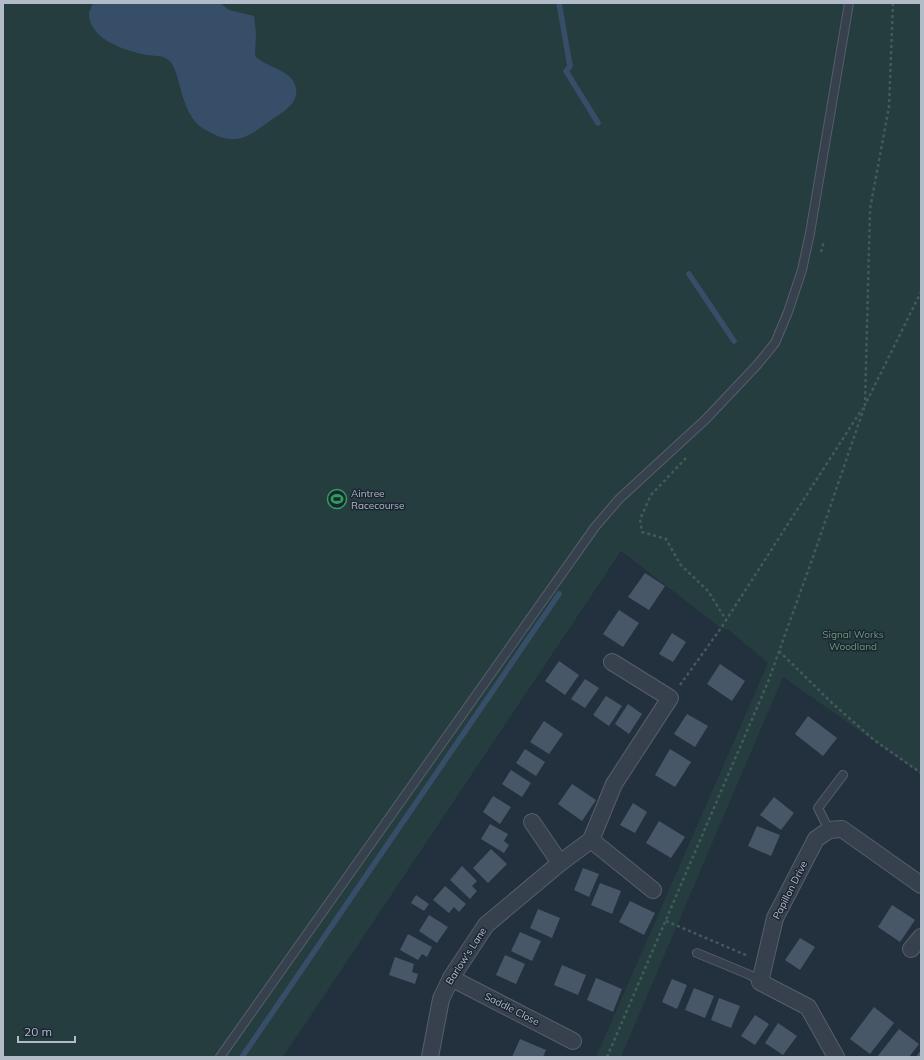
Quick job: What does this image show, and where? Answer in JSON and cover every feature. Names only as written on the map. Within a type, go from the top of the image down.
[{"type":"street","points":[[612,662],[670,698],[614,784],[591,840],[652,890]]},
{"type":"street","points":[[532,822],[560,863]]},
{"type":"street","points":[[830,830],[842,829],[921,885]]},
{"type":"street","name":"Papillon Drive","points":[[760,982],[775,918],[816,839],[830,830]]},
{"type":"street","name":"Barlow's Lane","points":[[430,1057],[441,999],[451,978],[486,926],[560,863],[591,840]]},
{"type":"street","name":"Saddle Close","points":[[451,978],[573,1041]]},
{"type":"street","points":[[760,982],[808,1007],[836,1057]]},
{"type":"lane","points":[[220,1057],[595,527],[619,499],[711,414],[757,365],[775,343],[788,312],[802,270],[809,240],[849,3]]},
{"type":"lane","points":[[830,830],[818,808],[843,775]]},
{"type":"lane","points":[[697,953],[750,975],[760,982]]},
{"type":"path","points":[[607,1057],[768,682],[865,405],[870,209],[889,107],[893,3]]},
{"type":"path","points":[[820,255],[824,240]]},
{"type":"path","points":[[670,698],[726,620],[865,405],[921,292]]},
{"type":"path","points":[[686,457],[677,469],[651,495],[640,519],[642,532],[666,539],[680,564],[708,591],[726,620]]},
{"type":"path","points":[[779,651],[832,703],[874,740],[921,773]]},
{"type":"path","points":[[666,921],[750,957]]},
{"type":"green space","name":"Aintree Racecourse","points":[[3,3],[921,3],[921,774],[783,677],[621,1057],[596,1057],[768,663],[729,630],[721,628],[621,551],[283,1057],[3,1057]]},
{"type":"water","points":[[93,3],[220,3],[229,10],[254,16],[256,33],[255,56],[259,60],[283,72],[293,80],[296,92],[295,98],[283,112],[242,138],[225,138],[214,134],[204,129],[189,113],[175,71],[172,64],[167,59],[160,56],[130,51],[110,43],[95,31],[89,14]]},
{"type":"building","points":[[645,573],[665,586],[649,610],[628,597]]},
{"type":"building","points":[[619,610],[639,623],[623,647],[603,634]]},
{"type":"building","points":[[672,633],[686,642],[673,662],[659,654]]},
{"type":"building","points":[[559,661],[579,675],[565,695],[545,681]]},
{"type":"building","points":[[720,664],[745,681],[732,701],[707,684]]},
{"type":"building","points":[[585,679],[599,688],[585,708],[571,699]]},
{"type":"building","points":[[606,696],[622,706],[609,726],[593,715]]},
{"type":"building","points":[[628,704],[642,714],[629,734],[615,724]]},
{"type":"building","points":[[687,714],[708,726],[695,747],[674,734]]},
{"type":"building","points":[[808,716],[837,738],[823,756],[795,734]]},
{"type":"building","points":[[544,721],[563,734],[549,754],[530,742]]},
{"type":"building","points":[[525,749],[545,762],[536,776],[516,763]]},
{"type":"building","points":[[670,749],[691,762],[675,787],[655,775]]},
{"type":"building","points":[[511,770],[531,783],[522,797],[502,784]]},
{"type":"building","points":[[572,784],[596,800],[582,821],[558,804]]},
{"type":"building","points":[[493,796],[511,807],[500,824],[483,812]]},
{"type":"building","points":[[774,797],[794,813],[781,830],[760,815]]},
{"type":"building","points":[[633,803],[647,812],[635,833],[620,825]]},
{"type":"building","points":[[659,821],[685,837],[671,858],[646,843]]},
{"type":"building","points":[[490,824],[508,834],[504,841],[509,845],[504,853],[481,839]]},
{"type":"building","points":[[757,826],[780,835],[771,856],[748,846]]},
{"type":"building","points":[[491,849],[507,864],[488,883],[473,868]]},
{"type":"building","points":[[462,866],[477,881],[472,886],[477,891],[470,899],[450,880]]},
{"type":"building","points":[[583,868],[599,874],[589,897],[574,890]]},
{"type":"building","points":[[600,883],[621,891],[612,914],[591,905]]},
{"type":"building","points":[[445,886],[466,904],[459,912],[454,907],[449,913],[433,900]]},
{"type":"building","points":[[416,895],[429,904],[424,911],[411,903]]},
{"type":"building","points":[[630,901],[655,913],[644,935],[619,922]]},
{"type":"building","points":[[892,905],[915,920],[900,942],[878,927]]},
{"type":"building","points":[[538,909],[560,918],[552,938],[530,928]]},
{"type":"building","points":[[429,915],[448,927],[437,943],[419,931]]},
{"type":"building","points":[[520,932],[541,941],[532,961],[511,951]]},
{"type":"building","points":[[408,934],[432,947],[427,957],[422,954],[418,960],[400,950]]},
{"type":"building","points":[[800,938],[815,947],[800,970],[785,960]]},
{"type":"building","points":[[505,955],[525,964],[516,984],[496,975]]},
{"type":"building","points":[[395,957],[414,964],[412,972],[418,974],[415,984],[389,975]]},
{"type":"building","points":[[562,965],[586,975],[578,995],[554,985]]},
{"type":"building","points":[[596,978],[622,989],[613,1012],[587,1000]]},
{"type":"building","points":[[672,979],[687,985],[677,1009],[662,1002]]},
{"type":"building","points":[[694,988],[714,996],[705,1018],[685,1010]]},
{"type":"building","points":[[719,998],[740,1006],[731,1028],[711,1020]]},
{"type":"building","points":[[874,1007],[894,1023],[870,1054],[850,1039]]},
{"type":"building","points":[[755,1015],[769,1024],[755,1045],[741,1036]]},
{"type":"building","points":[[778,1023],[797,1036],[783,1055],[765,1043]]},
{"type":"building","points":[[899,1029],[919,1044],[909,1057],[877,1057]]},
{"type":"building","points":[[520,1039],[546,1050],[543,1057],[512,1057]]},
{"type":"building","points":[[921,1050],[921,1057],[916,1057]]},
{"type":"waterway","points":[[559,3],[570,66],[566,71],[598,123]]},
{"type":"waterway","points":[[689,274],[734,341]]},
{"type":"waterway","points":[[242,1057],[559,594]]},
{"type":"place","name":"Aintree Racecourse","points":[[337,499]]},
{"type":"park label","name":"Signal Works Woodland","points":[[853,640]]}]
